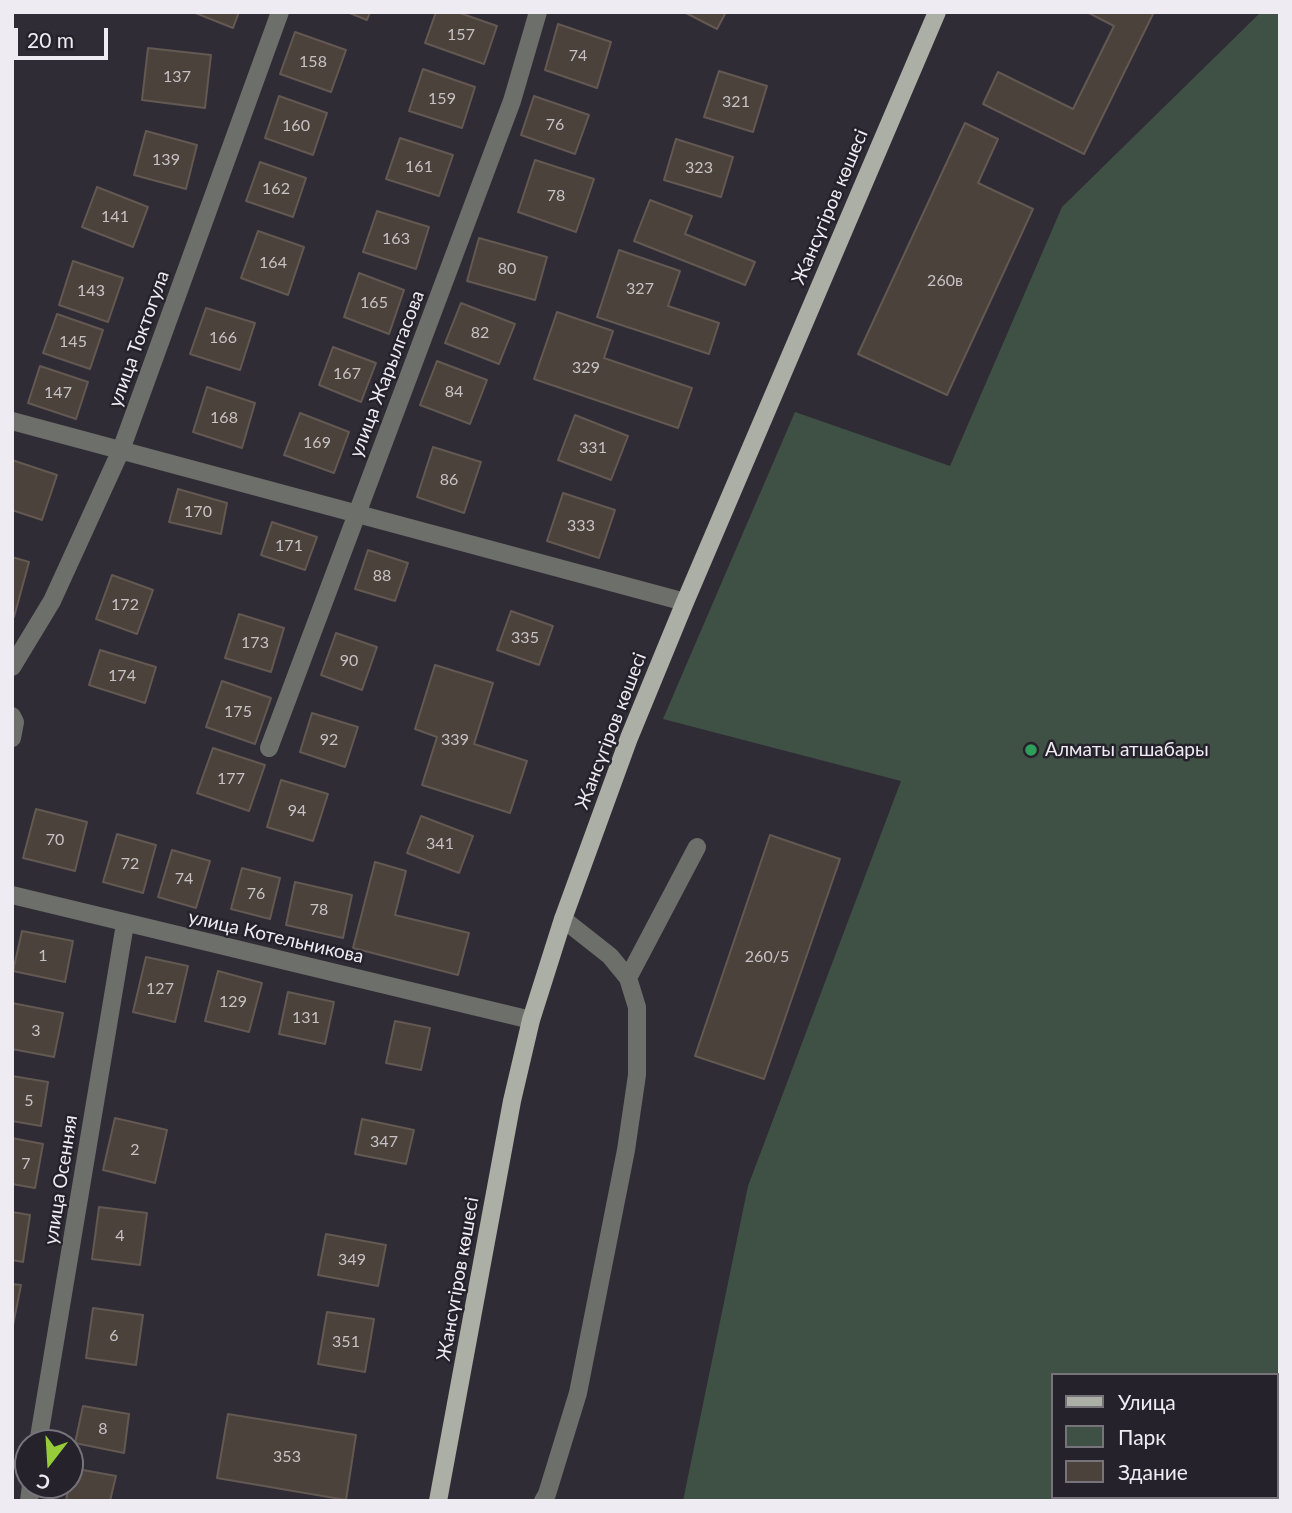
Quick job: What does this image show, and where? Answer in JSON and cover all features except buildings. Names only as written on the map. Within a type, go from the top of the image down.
[{"type":"main road","name":"Жансүгіров көшесі","points":[[438,1501],[512,1101],[531,1020],[563,919],[629,738],[685,602],[937,12]]},
{"type":"street","name":"улица Токтогула","points":[[12,667],[52,601],[121,450],[279,12]]},
{"type":"street","name":"улица Жарылгасова","points":[[269,748],[512,101],[538,12]]},
{"type":"street","points":[[12,421],[685,602]]},
{"type":"street","points":[[12,716],[15,722],[12,738]]},
{"type":"street","points":[[628,978],[697,847]]},
{"type":"street","name":"улица Котельникова","points":[[12,895],[531,1020]]},
{"type":"street","points":[[542,1501],[578,1393],[626,1150],[637,1062],[637,1007],[628,978],[610,956],[563,919]]},
{"type":"street","name":"улица Осенняя","points":[[40,1429],[125,924]]},
{"type":"green space","name":"Алматы атшабары","points":[[1261,12],[1280,12],[1280,1501],[683,1501],[748,1186],[901,781],[663,719],[795,412],[950,466],[1062,207]]},
{"type":"place","name":"Алматы атшабары","points":[[1031,750]]}]
